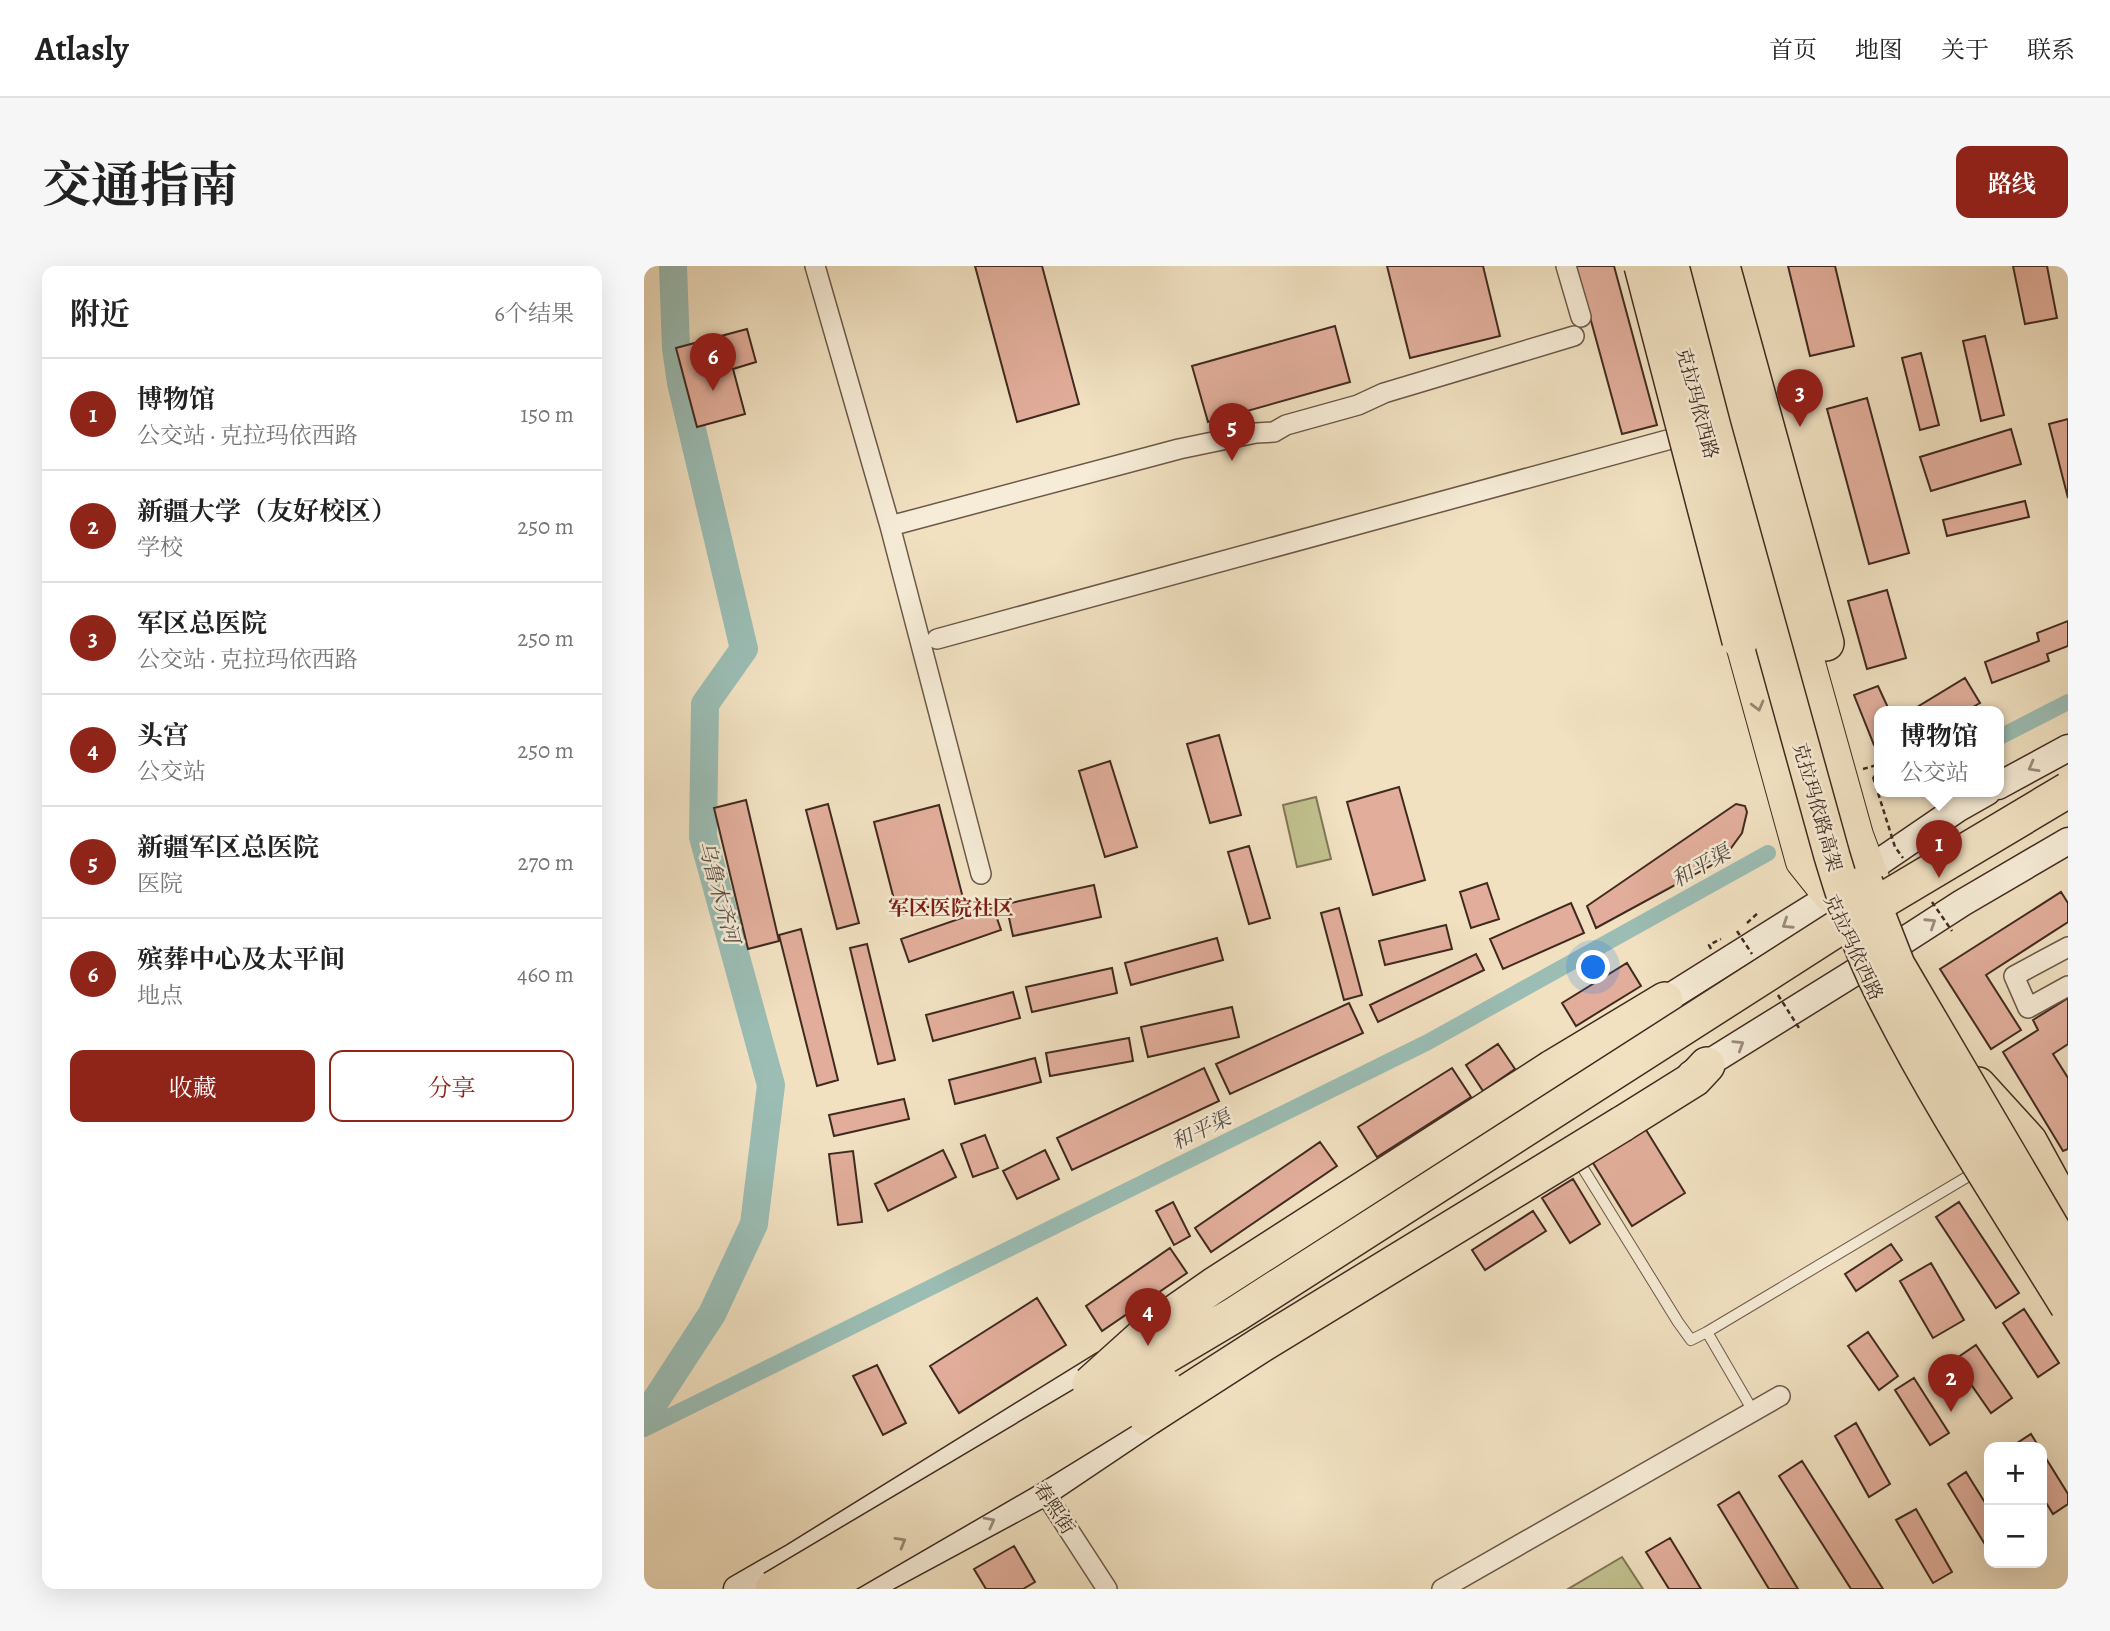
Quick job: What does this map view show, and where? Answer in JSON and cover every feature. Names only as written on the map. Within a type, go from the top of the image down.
[{"type":"highway","points":[[1642,266],[1740,640]]},
{"type":"highway","name":"克拉玛依路高架","points":[[1671,266],[1820,816],[1851,916],[1881,989],[1922,1067],[2068,1304]]},
{"type":"highway","name":"克拉玛依路高架","points":[[1697,266],[1733,422],[1852,848],[1897,965],[2068,1256]]},
{"type":"highway","points":[[1722,266],[1826,643]]},
{"type":"highway","points":[[821,1589],[1237,1314],[1855,917],[2068,790]]},
{"type":"highway","points":[[773,1589],[1256,1327],[1863,937],[2068,814]]},
{"type":"highway","points":[[1049,1440],[1150,1330],[1224,1279],[1552,1068],[1665,1000]]},
{"type":"highway","points":[[1049,1440],[1129,1429],[1259,1346],[1551,1170],[1694,1079],[1707,1065]]},
{"type":"highway","points":[[1978,1085],[2029,1141],[2068,1212]]},
{"type":"main road","name":"克拉玛依西路","points":[[1663,266],[1705,429],[1797,758],[1829,897],[1860,967],[1890,1022],[2068,1304]]},
{"type":"main road","name":"克拉玛依西路","points":[[1697,266],[1742,417],[1858,835],[1898,944],[2068,1239]]},
{"type":"main road","points":[[1740,640],[1801,862],[1829,897]]},
{"type":"main road","points":[[1826,643],[1873,772],[1865,791],[1858,835]]},
{"type":"main road","points":[[2004,783],[2068,748]]},
{"type":"main road","points":[[737,1589],[1001,1429],[1655,1021],[1665,1000],[1829,897],[1956,809],[1978,797]]},
{"type":"main road","points":[[877,1586],[1045,1492],[1566,1142],[1707,1065],[1970,898],[2068,841]]},
{"type":"street","points":[[816,266],[890,526],[981,874]]},
{"type":"street","points":[[1566,266],[1581,317]]},
{"type":"street","points":[[890,526],[1179,450],[1256,433],[1274,432],[1286,425],[1358,405],[1384,393],[1574,336]]},
{"type":"street","points":[[937,639],[1742,417]]},
{"type":"street","points":[[2068,947],[2014,976],[2028,1008],[2068,986]]},
{"type":"street","points":[[1442,1589],[1780,1396]]},
{"type":"street","name":"春熙街","points":[[1001,1429],[1107,1589]]},
{"type":"lane","points":[[1566,1142],[1691,1340],[1984,1167]]},
{"type":"lane","points":[[1707,1332],[1753,1411]]},
{"type":"green space","points":[[1316,797],[1331,859],[1297,867],[1283,805]]},
{"type":"green space","points":[[1622,1557],[1643,1589],[1568,1589]]},
{"type":"building","points":[[975,266],[1042,266],[1079,404],[1017,422]]},
{"type":"building","points":[[1387,266],[1483,266],[1500,336],[1410,358]]},
{"type":"building","points":[[1576,266],[1614,266],[1657,425],[1622,434]]},
{"type":"building","points":[[1788,266],[1835,266],[1854,346],[1810,356]]},
{"type":"building","points":[[2013,266],[2047,266],[2057,318],[2025,324]]},
{"type":"building","points":[[1335,326],[1350,382],[1208,422],[1192,366]]},
{"type":"building","points":[[747,329],[756,362],[733,369],[745,414],[697,427],[676,348]]},
{"type":"building","points":[[1985,336],[2004,415],[1981,421],[1963,341]]},
{"type":"building","points":[[1921,353],[1939,425],[1920,430],[1902,358]]},
{"type":"building","points":[[1867,398],[1909,553],[1869,564],[1827,409]]},
{"type":"building","points":[[2068,419],[2068,498],[2049,424]]},
{"type":"building","points":[[2011,429],[2021,464],[1931,491],[1920,457]]},
{"type":"building","points":[[2025,501],[2029,517],[1947,536],[1943,520]]},
{"type":"building","points":[[1887,590],[1906,658],[1867,669],[1848,601]]},
{"type":"building","points":[[2068,621],[2068,646],[2047,654],[2049,661],[1992,683],[1985,662],[2039,641],[2037,633]]},
{"type":"building","points":[[1965,678],[1980,703],[1975,706],[1919,706]]},
{"type":"building","points":[[1878,686],[1887,706],[1874,706],[1874,745],[1854,695]]},
{"type":"building","points":[[1219,735],[1241,815],[1210,823],[1187,744]]},
{"type":"building","points":[[1110,761],[1137,847],[1105,857],[1079,771]]},
{"type":"building","points":[[1399,787],[1425,880],[1373,895],[1347,802]]},
{"type":"building","points":[[746,800],[779,941],[748,949],[714,808]]},
{"type":"building","points":[[828,804],[859,923],[837,929],[806,810]]},
{"type":"building","points":[[1736,804],[1745,806],[1747,812],[1742,833],[1723,859],[1596,928],[1587,906]]},
{"type":"building","points":[[939,805],[963,898],[898,915],[874,822]]},
{"type":"building","points":[[1249,846],[1270,918],[1249,924],[1228,852]]},
{"type":"building","points":[[1487,883],[1499,919],[1471,928],[1460,892]]},
{"type":"building","points":[[1094,885],[1101,917],[1013,936],[1006,904]]},
{"type":"building","points":[[2061,892],[2068,903],[2068,922],[1986,975],[2021,1030],[1991,1049],[1940,969]]},
{"type":"building","points":[[1571,903],[1584,933],[1503,969],[1490,939]]},
{"type":"building","points":[[993,907],[1001,930],[909,962],[901,939]]},
{"type":"building","points":[[1339,908],[1362,995],[1344,1000],[1321,913]]},
{"type":"building","points":[[1446,925],[1452,949],[1385,965],[1379,941]]},
{"type":"building","points":[[801,929],[838,1080],[817,1086],[779,935]]},
{"type":"building","points":[[1217,938],[1223,960],[1131,985],[1125,963]]},
{"type":"building","points":[[867,944],[895,1060],[878,1064],[850,948]]},
{"type":"building","points":[[1476,954],[1484,970],[1378,1022],[1370,1005]]},
{"type":"building","points":[[1627,963],[1641,986],[1576,1026],[1562,1003]]},
{"type":"building","points":[[1112,968],[1117,993],[1032,1012],[1026,987]]},
{"type":"building","points":[[1013,992],[1020,1018],[933,1041],[926,1015]]},
{"type":"building","points":[[2068,998],[2068,1044],[2053,1054],[2068,1078],[2068,1149],[2063,1151],[2003,1052],[2038,1030],[2033,1020]]},
{"type":"building","points":[[1349,1003],[1363,1033],[1230,1094],[1216,1064]]},
{"type":"building","points":[[1232,1007],[1239,1037],[1148,1057],[1141,1027]]},
{"type":"building","points":[[1129,1038],[1133,1061],[1050,1076],[1046,1053]]},
{"type":"building","points":[[1498,1044],[1515,1069],[1483,1091],[1466,1065]]},
{"type":"building","points":[[1035,1058],[1041,1082],[955,1104],[949,1080]]},
{"type":"building","points":[[1204,1068],[1219,1101],[1072,1170],[1057,1138]]},
{"type":"building","points":[[1452,1068],[1471,1097],[1377,1157],[1358,1127]]},
{"type":"building","points":[[904,1099],[909,1119],[834,1136],[829,1115]]},
{"type":"building","points":[[1643,1125],[1685,1193],[1632,1226],[1590,1158]]},
{"type":"building","points":[[985,1135],[998,1168],[973,1177],[961,1144]]},
{"type":"building","points":[[1320,1142],[1337,1166],[1211,1252],[1195,1228]]},
{"type":"building","points":[[943,1150],[956,1177],[888,1211],[875,1184]]},
{"type":"building","points":[[1045,1150],[1059,1179],[1017,1199],[1003,1171]]},
{"type":"building","points":[[853,1151],[862,1222],[838,1225],[829,1154]]},
{"type":"building","points":[[1573,1179],[1600,1224],[1570,1243],[1542,1198]]},
{"type":"building","points":[[1173,1202],[1190,1236],[1174,1245],[1156,1211]]},
{"type":"building","points":[[1959,1202],[2019,1293],[1996,1308],[1936,1217]]},
{"type":"building","points":[[1533,1211],[1546,1231],[1485,1270],[1472,1250]]},
{"type":"building","points":[[1891,1244],[1902,1260],[1856,1291],[1845,1274]]},
{"type":"building","points":[[1170,1248],[1187,1273],[1102,1331],[1086,1306]]},
{"type":"building","points":[[1931,1263],[1964,1320],[1933,1338],[1900,1281]]},
{"type":"building","points":[[1037,1298],[1066,1345],[959,1413],[930,1366]]},
{"type":"building","points":[[2024,1309],[2059,1363],[2038,1377],[2003,1323]]},
{"type":"building","points":[[1868,1332],[1898,1376],[1879,1390],[1848,1346]]},
{"type":"building","points":[[1976,1345],[2012,1398],[1991,1413],[1954,1360]]},
{"type":"building","points":[[877,1365],[906,1423],[883,1435],[853,1376]]},
{"type":"building","points":[[1914,1378],[1949,1433],[1930,1445],[1895,1390]]},
{"type":"building","points":[[1856,1423],[1890,1484],[1869,1497],[1835,1436]]},
{"type":"building","points":[[2031,1434],[2036,1442],[2019,1442]]},
{"type":"building","points":[[2047,1460],[2068,1494],[2068,1504],[2053,1514],[2047,1504]]},
{"type":"building","points":[[1802,1461],[1883,1589],[1851,1589],[1779,1476]]},
{"type":"building","points":[[1966,1472],[1984,1501],[1984,1543],[1948,1484]]},
{"type":"building","points":[[1739,1492],[1798,1589],[1769,1589],[1718,1505]]},
{"type":"building","points":[[1916,1509],[1952,1572],[1933,1583],[1896,1520]]},
{"type":"building","points":[[1670,1538],[1701,1589],[1669,1589],[1646,1552]]},
{"type":"building","points":[[1014,1546],[1035,1582],[1023,1589],[986,1589],[974,1569]]},
{"type":"waterway","name":"乌鲁木齐河","points":[[644,1418],[712,1314],[754,1224],[771,1085],[703,837],[705,704],[744,649],[681,383],[676,348],[673,266]]},
{"type":"waterway","points":[[2004,735],[2068,702]]},
{"type":"waterway","name":"和平渠","points":[[644,1429],[1428,1042],[1768,853]]},
{"type":"place","name":"殡葬中心及太平间","points":[[713,391]]},
{"type":"place","name":"军区总医院","points":[[1800,427]]},
{"type":"place","name":"新疆军区总医院","points":[[1232,461]]},
{"type":"place","name":"博物馆","points":[[1939,878]]},
{"type":"place","name":"头宫","points":[[1148,1346]]},
{"type":"place","name":"新疆大学（友好校区）","points":[[1951,1412]]},
{"type":"district","name":"军区医院社区","points":[[951,908]]}]
